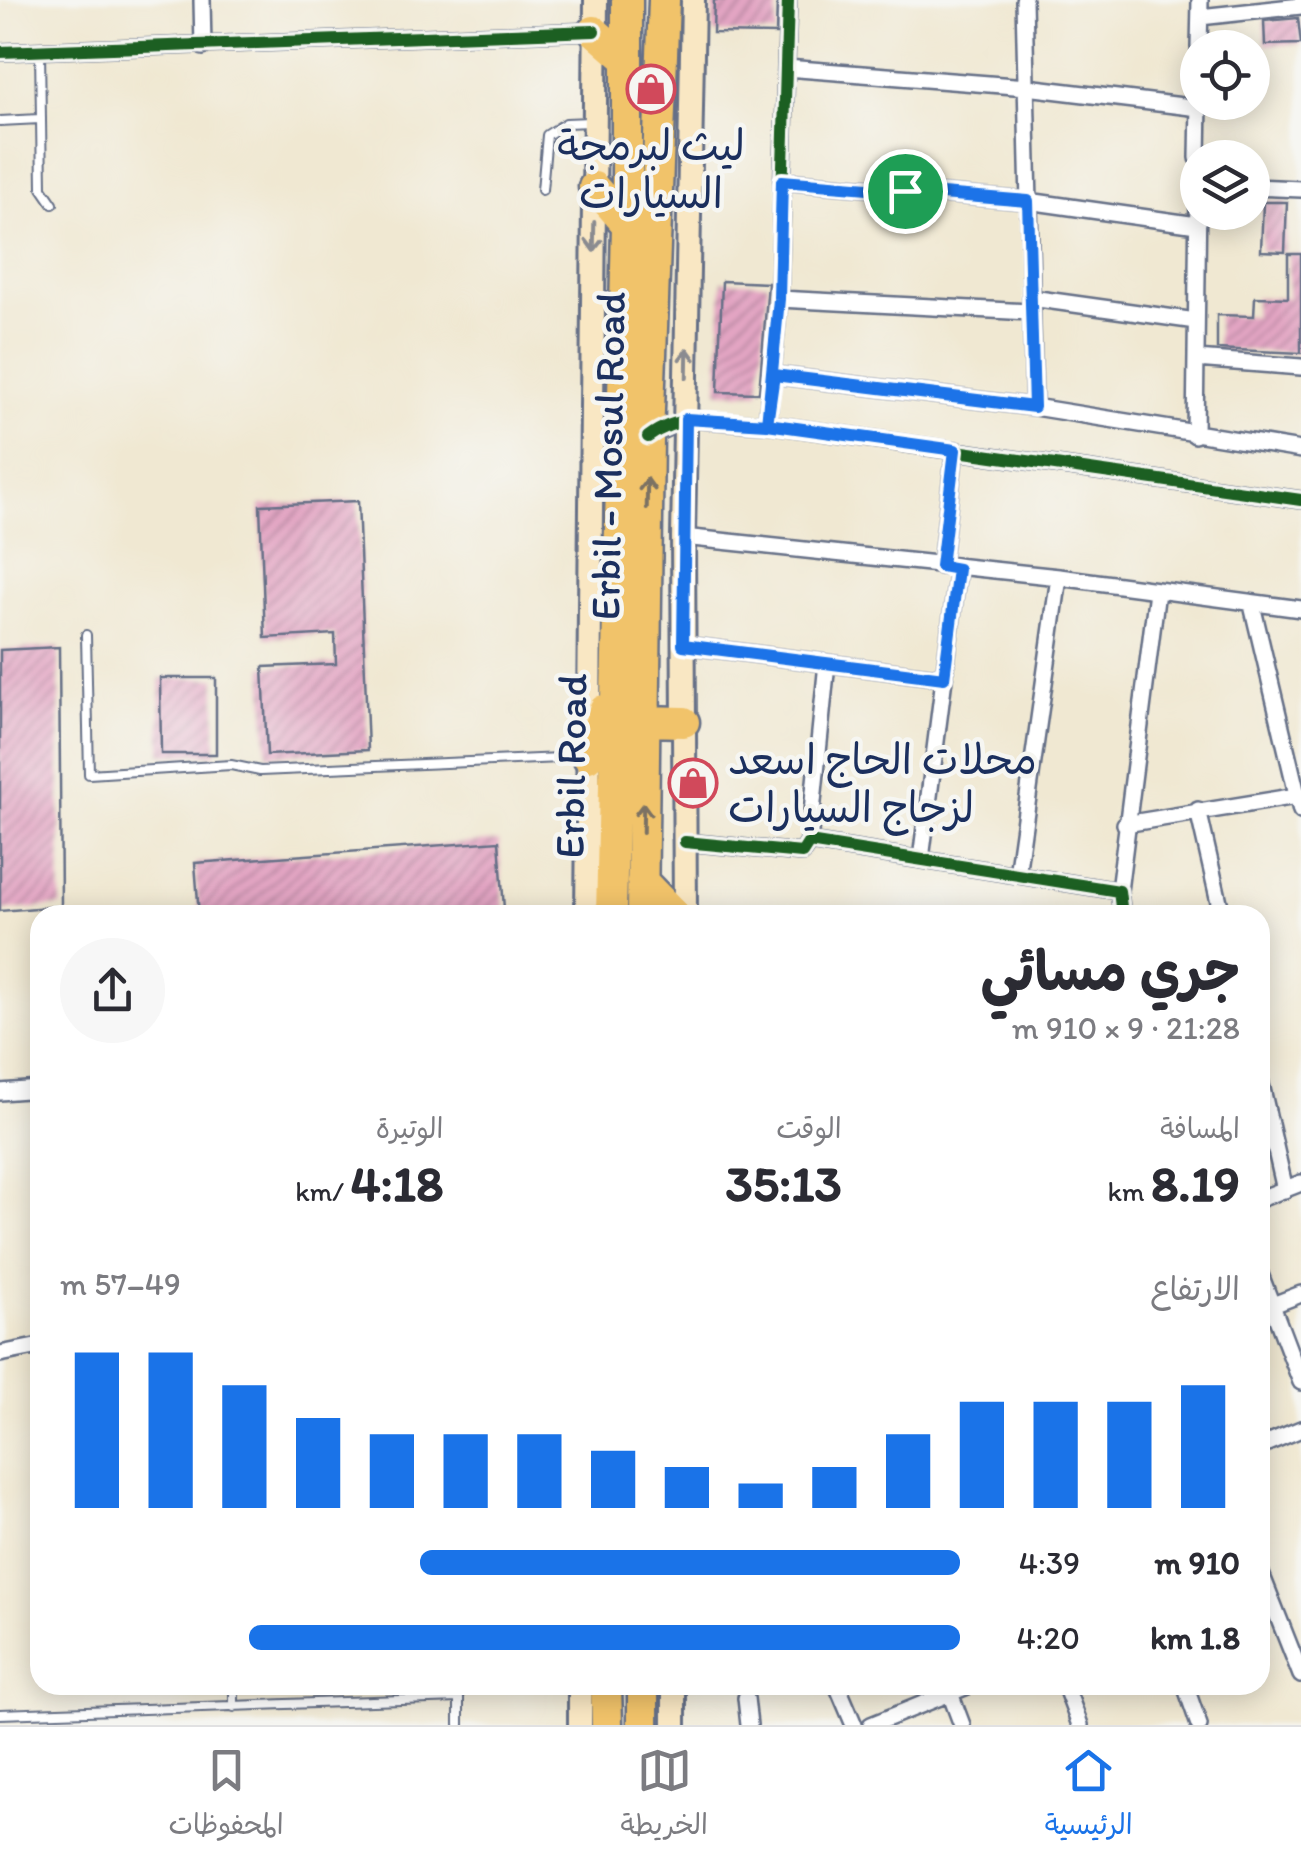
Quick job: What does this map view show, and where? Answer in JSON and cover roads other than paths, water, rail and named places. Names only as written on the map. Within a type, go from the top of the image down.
[{"type":"highway","name":"Erbil - Mosul Road","points":[[627,0],[626,225],[644,721],[642,905]]},
{"type":"highway","name":"Erbil - Mosul Road","points":[[635,438],[664,0]]},
{"type":"highway","points":[[594,31],[626,60]]},
{"type":"highway","points":[[594,187],[626,225]]},
{"type":"highway","name":"Erbil Road","points":[[611,905],[614,678],[635,438]]},
{"type":"highway","points":[[588,757],[614,678]]},
{"type":"highway","points":[[644,721],[684,722]]},
{"type":"highway","points":[[642,880],[666,905]]},
{"type":"highway","points":[[606,1695],[607,1725]]},
{"type":"highway","points":[[643,1695],[643,1725]]},
{"type":"main road","points":[[587,905],[596,0]]},
{"type":"main road","points":[[685,905],[682,536],[694,0]]},
{"type":"main road","points":[[580,1695],[580,1725]]},
{"type":"main road","points":[[674,1695],[674,1725]]},
{"type":"street","points":[[202,0],[203,47]]},
{"type":"street","points":[[767,424],[779,299],[788,0]]},
{"type":"street","points":[[1024,0],[1034,407]]},
{"type":"street","points":[[1200,8],[1301,6]]},
{"type":"street","points":[[0,52],[594,31]]},
{"type":"street","points":[[786,68],[1180,103]]},
{"type":"street","points":[[782,181],[1028,201],[1180,223]]},
{"type":"street","points":[[1270,188],[1301,189]]},
{"type":"street","points":[[1195,435],[1197,230]]},
{"type":"street","points":[[779,299],[1031,305],[1196,321]]},
{"type":"street","points":[[1196,359],[1301,367]]},
{"type":"street","points":[[774,375],[1034,407],[1301,450]]},
{"type":"street","points":[[635,438],[686,419],[767,424],[1301,500]]},
{"type":"street","points":[[941,566],[955,450]]},
{"type":"street","points":[[682,536],[958,569],[1059,576],[1301,610]]},
{"type":"street","points":[[921,860],[958,569]]},
{"type":"street","points":[[1017,875],[1059,576]]},
{"type":"street","points":[[1121,905],[1125,824],[1157,592]]},
{"type":"street","points":[[1125,824],[1198,810],[1299,804],[1297,776],[1252,605]]},
{"type":"street","points":[[683,645],[944,678]]},
{"type":"street","points":[[685,842],[802,853],[808,842],[827,663]]},
{"type":"street","points":[[1198,810],[1220,905]]},
{"type":"street","points":[[808,842],[1119,891]]},
{"type":"street","points":[[0,1092],[30,1090]]},
{"type":"street","points":[[1270,1112],[1293,1186]]},
{"type":"street","points":[[1270,1306],[1301,1294]]},
{"type":"street","points":[[1270,1316],[1301,1382]]},
{"type":"street","points":[[0,1354],[30,1348]]},
{"type":"street","points":[[1270,1442],[1301,1429]]},
{"type":"street","points":[[1270,1597],[1301,1675]]},
{"type":"street","points":[[842,1695],[854,1725]]},
{"type":"street","points":[[871,1725],[945,1695]]},
{"type":"street","points":[[951,1695],[962,1725]]},
{"type":"street","points":[[1069,1695],[1080,1725]]},
{"type":"street","points":[[1188,1695],[1199,1725]]},
{"type":"street","points":[[746,1698],[749,1725]]},
{"type":"lane","points":[[40,51],[42,188],[53,204]]},
{"type":"lane","points":[[0,121],[40,119]]},
{"type":"lane","points":[[542,190],[547,135],[566,123],[594,122]]},
{"type":"lane","points":[[86,634],[89,774],[231,765],[260,771],[588,757]]},
{"type":"lane","points":[[234,1695],[234,1707]]},
{"type":"lane","points":[[459,1695],[459,1725]]},
{"type":"lane","points":[[0,1714],[459,1698]]},
{"type":"lane","points":[[103,1712],[103,1725]]},
{"type":"place","name":"ليث لبرمجة السيارات","points":[[651,89]]},
{"type":"place","name":"محلات الحاج اسعد لزجاج السيارات","points":[[693,783]]}]
